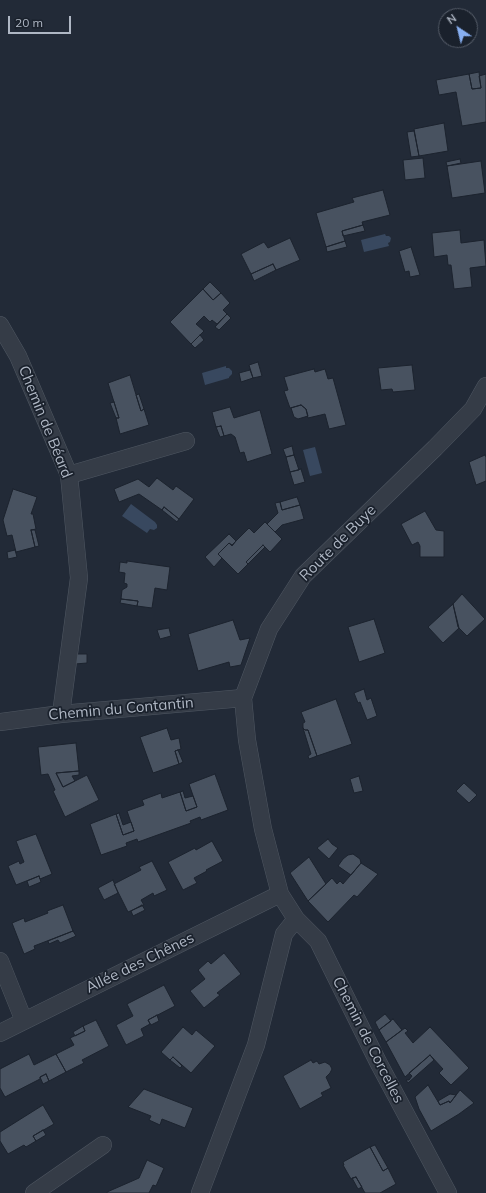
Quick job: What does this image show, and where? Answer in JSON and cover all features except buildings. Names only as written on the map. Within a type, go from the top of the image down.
[{"type":"street","name":"Chemin de Béard","points":[[0,325],[18,356],[69,475],[79,578],[61,714]]},
{"type":"street","name":"Route de Buye","points":[[280,894],[263,829],[247,740],[242,698],[269,629],[303,576],[473,409],[486,386]]},
{"type":"street","points":[[69,475],[186,441]]},
{"type":"street","name":"Chemin du Contantin","points":[[0,722],[61,714],[242,698]]},
{"type":"street","name":"Chemin de Corcelles","points":[[280,894],[296,919],[318,941],[378,1062],[448,1193]]},
{"type":"street","name":"Allée des Chênes","points":[[0,1033],[280,894]]},
{"type":"street","points":[[200,1193],[256,1045],[284,934],[296,919]]},
{"type":"street","points":[[0,961],[24,1021]]},
{"type":"street","points":[[34,1193],[103,1145]]},
{"type":"water","points":[[385,234],[391,238],[390,242],[388,243],[389,246],[364,252],[361,240]]},
{"type":"water","points":[[226,366],[226,368],[229,368],[232,371],[229,378],[205,385],[202,373]]},
{"type":"water","points":[[315,447],[322,473],[310,476],[303,450]]},
{"type":"water","points":[[131,504],[155,522],[157,528],[154,530],[150,529],[147,533],[122,516]]}]
